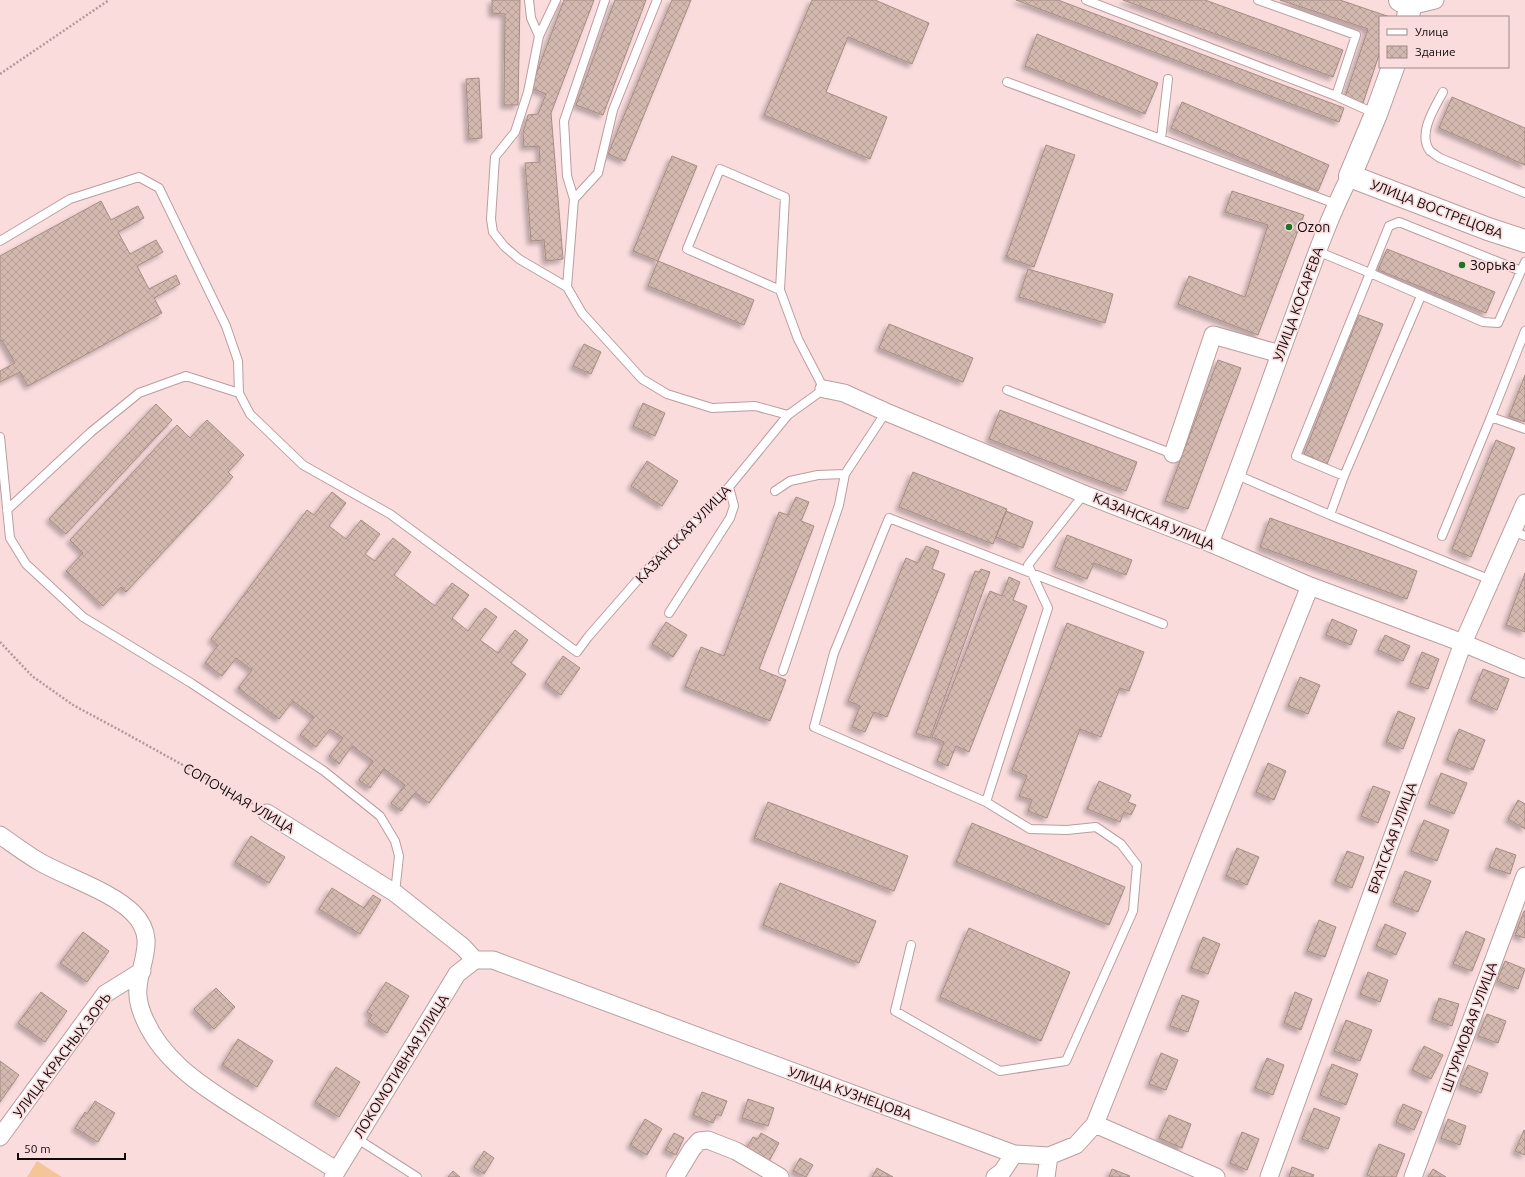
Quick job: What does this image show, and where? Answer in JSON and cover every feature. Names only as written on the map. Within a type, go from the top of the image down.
[{"type":"street","points":[[1406,8],[1435,0]]},
{"type":"street","name":"УЛИЦА КОСАРЕВА","points":[[1210,543],[1237,475],[1317,252],[1336,204],[1350,176],[1376,114],[1393,68]]},
{"type":"street","name":"УЛИЦА ВОСТРЕЦОВА","points":[[1350,176],[1488,229],[1522,238]]},
{"type":"street","points":[[1172,454],[1213,335],[1280,354]]},
{"type":"street","name":"КАЗАНСКАЯ УЛИЦА","points":[[824,389],[844,393],[886,412],[1084,494],[1210,543],[1310,586],[1463,643],[1525,669]]},
{"type":"street","name":"БРАТСКАЯ УЛИЦА","points":[[1269,1177],[1463,643],[1491,580],[1519,534],[1525,503]]},
{"type":"street","points":[[1216,1177],[1095,1124],[1310,586]]},
{"type":"street","name":"СОПОЧНАЯ УЛИЦА","points":[[267,813],[395,893],[463,948],[474,960]]},
{"type":"street","points":[[0,835],[40,862],[118,900],[133,913],[143,928],[147,946],[137,988],[140,1007],[151,1034],[169,1059],[201,1086],[334,1174]]},
{"type":"street","name":"ШТУРМОВАЯ УЛИЦА","points":[[1413,1177],[1525,876]]},
{"type":"street","name":"УЛИЦА КУЗНЕЦОВА","points":[[474,960],[493,960],[1014,1154],[1049,1156],[1076,1145],[1095,1124]]},
{"type":"street","name":"ЛОКОМОТИВНАЯ УЛИЦА","points":[[334,1174],[457,974],[474,960]]},
{"type":"street","name":"УЛИЦА КРАСНЫХ ЗОРЬ","points":[[0,1137],[105,994],[142,971]]},
{"type":"street","points":[[675,1177],[692,1149],[699,1141],[708,1140],[736,1151],[780,1177]]},
{"type":"street","points":[[995,1177],[1002,1172],[1014,1154]]},
{"type":"street","points":[[1046,1177],[1049,1156]]},
{"type":"lane","points":[[529,0],[532,18],[539,36]]},
{"type":"lane","points":[[556,0],[539,36],[528,92],[515,132],[496,157],[492,219],[493,232],[504,246],[519,259],[567,287],[582,313],[642,379],[667,394],[712,408],[755,406],[788,415]]},
{"type":"lane","points":[[567,287],[574,199],[567,176],[564,122],[605,0]]},
{"type":"lane","points":[[574,199],[598,172],[613,110],[657,0]]},
{"type":"lane","points":[[1086,0],[1336,96],[1376,114]]},
{"type":"lane","points":[[1258,0],[1356,36],[1336,96]]},
{"type":"lane","points":[[1161,139],[1168,78]]},
{"type":"lane","points":[[1007,82],[1336,204]]},
{"type":"lane","points":[[1443,92],[1430,117],[1425,137],[1430,150],[1440,158],[1525,193]]},
{"type":"lane","points":[[780,290],[687,249],[720,169],[785,197],[780,290],[798,339],[824,389]]},
{"type":"lane","points":[[0,241],[70,199],[139,177],[159,188],[226,326],[238,361],[239,393],[186,376],[139,393],[91,432],[7,510]]},
{"type":"lane","points":[[1344,476],[1296,456],[1389,226],[1399,222],[1521,272]]},
{"type":"lane","points":[[1317,252],[1370,273],[1483,322],[1498,323],[1525,262]]},
{"type":"lane","points":[[1330,515],[1344,476],[1421,296]]},
{"type":"lane","points":[[1442,536],[1525,331]]},
{"type":"lane","name":"КАЗАНСКАЯ УЛИЦА","points":[[239,393],[250,414],[304,465],[390,514],[577,652],[588,637],[642,575],[729,487],[788,415],[824,389]]},
{"type":"lane","points":[[1007,390],[1172,454]]},
{"type":"lane","points":[[783,671],[839,505],[845,474],[886,412]]},
{"type":"lane","points":[[1491,416],[1525,429]]},
{"type":"lane","points":[[0,437],[10,538],[26,564],[83,617],[191,683],[324,771],[380,816],[395,841],[398,856],[395,893]]},
{"type":"lane","points":[[775,491],[790,481],[818,475],[845,474]]},
{"type":"lane","points":[[1237,475],[1330,515],[1491,580]]},
{"type":"lane","points":[[669,613],[730,518],[734,506],[729,487]]},
{"type":"lane","points":[[986,802],[1048,608],[1028,565],[1084,494]]},
{"type":"lane","points":[[911,945],[895,1011],[1000,1072],[1066,1061],[1133,911],[1137,865],[1121,844],[1096,827],[1067,830],[1030,829],[986,802],[814,727],[834,653],[889,518],[1163,624]]},
{"type":"lane","points":[[356,1138],[417,1177]]},
{"type":"path","points":[[0,74],[109,0]]},
{"type":"path","name":"СОПОЧНАЯ УЛИЦА","points":[[0,642],[32,676],[73,705],[267,813]]},
{"type":"shaded area","points":[[37,1161],[62,1177],[27,1177]]},
{"type":"building","points":[[492,0],[520,0],[518,105],[504,105],[505,14],[492,13]]},
{"type":"building","points":[[564,0],[594,0],[551,113],[563,259],[546,261],[544,240],[531,241],[525,163],[540,162],[539,146],[524,147],[523,133],[528,115],[538,114],[546,94],[531,88]]},
{"type":"building","points":[[615,0],[646,0],[603,115],[576,105]]},
{"type":"building","points":[[672,0],[691,0],[625,161],[608,154]]},
{"type":"building","points":[[812,0],[875,0],[929,23],[912,64],[848,37],[826,92],[887,117],[870,159],[764,115]]},
{"type":"building","points":[[1016,0],[1058,0],[1344,108],[1339,122]]},
{"type":"building","points":[[1123,0],[1205,0],[1343,50],[1333,77]]},
{"type":"building","points":[[1280,0],[1340,0],[1387,16],[1379,16],[1379,55],[1363,103],[1345,97],[1368,29]]},
{"type":"building","points":[[1037,34],[1158,83],[1145,114],[1025,66]]},
{"type":"building","points":[[479,78],[482,138],[469,139],[466,79]]},
{"type":"building","points":[[1452,97],[1525,128],[1525,165],[1439,128]]},
{"type":"building","points":[[1182,102],[1329,165],[1318,191],[1171,128]]},
{"type":"building","points":[[1046,145],[1075,155],[1034,267],[1006,257]]},
{"type":"building","points":[[672,156],[697,166],[658,261],[633,251]]},
{"type":"building","points":[[1232,191],[1304,215],[1258,335],[1178,304],[1189,276],[1245,297],[1268,225],[1225,212]]},
{"type":"building","points":[[101,201],[111,220],[138,206],[144,218],[118,232],[130,254],[156,240],[163,252],[137,266],[149,289],[176,275],[180,284],[154,298],[162,313],[28,386],[20,372],[0,382],[0,371],[15,363],[2,340],[0,341],[0,256]]},
{"type":"building","points":[[1387,249],[1495,292],[1486,313],[1378,270]]},
{"type":"building","points":[[658,261],[754,300],[744,325],[648,286]]},
{"type":"building","points":[[1028,269],[1113,294],[1105,323],[1019,297]]},
{"type":"building","points":[[1359,315],[1383,324],[1327,464],[1304,454]]},
{"type":"building","points":[[889,324],[973,358],[963,382],[879,348]]},
{"type":"building","points":[[584,344],[601,352],[591,374],[573,366]]},
{"type":"building","points":[[1218,360],[1241,368],[1188,509],[1165,501]]},
{"type":"building","points":[[1525,375],[1525,422],[1509,416]]},
{"type":"building","points":[[643,403],[665,413],[655,436],[633,426]]},
{"type":"building","points":[[156,404],[172,420],[66,534],[49,519]]},
{"type":"building","points":[[1000,410],[1137,462],[1126,491],[989,439]]},
{"type":"building","points":[[207,420],[244,455],[228,472],[233,477],[126,592],[121,587],[103,606],[66,571],[83,553],[70,540],[177,425],[190,438]]},
{"type":"building","points":[[1496,440],[1515,448],[1471,557],[1452,549]]},
{"type":"building","points":[[647,461],[678,481],[662,506],[631,486]]},
{"type":"building","points":[[913,472],[1007,509],[993,544],[899,507]]},
{"type":"building","points":[[332,492],[346,503],[329,526],[346,539],[361,520],[380,534],[365,554],[375,561],[393,538],[411,552],[394,575],[435,606],[452,583],[469,595],[452,618],[468,631],[485,608],[497,617],[480,640],[498,653],[515,630],[528,640],[511,663],[526,674],[429,803],[415,793],[401,811],[391,803],[405,785],[384,769],[370,788],[359,780],[373,761],[352,746],[339,764],[329,756],[343,738],[330,729],[316,747],[300,735],[314,717],[293,701],[279,719],[238,688],[252,670],[236,658],[222,676],[205,663],[218,645],[211,639],[307,510],[314,515]]},
{"type":"building","points":[[796,497],[809,502],[801,521],[814,526],[759,669],[786,680],[770,721],[685,687],[701,647],[724,656],[779,512],[788,515]]},
{"type":"building","points":[[1006,511],[1033,522],[1023,548],[996,537]]},
{"type":"building","points":[[1270,518],[1417,571],[1407,599],[1260,547]]},
{"type":"building","points":[[1067,535],[1132,560],[1126,575],[1094,563],[1087,579],[1055,567]]},
{"type":"building","points":[[926,546],[939,551],[932,569],[945,574],[887,717],[874,712],[865,732],[852,727],[860,706],[848,701],[906,558],[918,563]]},
{"type":"building","points":[[981,569],[990,572],[930,738],[916,733],[975,571],[979,572]]},
{"type":"building","points":[[1525,573],[1525,632],[1506,625]]},
{"type":"building","points":[[1009,577],[1020,582],[1013,600],[1027,606],[969,752],[956,746],[948,766],[937,761],[944,742],[932,737],[990,591],[1002,596]]},
{"type":"building","points":[[1332,619],[1357,630],[1351,645],[1326,635]]},
{"type":"building","points":[[666,622],[687,635],[673,657],[652,644]]},
{"type":"building","points":[[1067,623],[1144,652],[1129,691],[1120,688],[1101,737],[1080,729],[1047,818],[1028,811],[1032,800],[1019,796],[1027,776],[1012,770]]},
{"type":"building","points":[[1385,635],[1410,646],[1403,661],[1378,650]]},
{"type":"building","points":[[1422,652],[1439,659],[1428,689],[1410,683]]},
{"type":"building","points":[[563,656],[580,668],[561,695],[545,683]]},
{"type":"building","points":[[1483,669],[1509,679],[1497,710],[1471,699]]},
{"type":"building","points":[[1300,677],[1320,685],[1308,714],[1288,706]]},
{"type":"building","points":[[1398,711],[1415,718],[1403,749],[1386,742]]},
{"type":"building","points":[[1459,729],[1485,740],[1473,770],[1447,760]]},
{"type":"building","points":[[1268,763],[1286,771],[1274,800],[1256,792]]},
{"type":"building","points":[[1441,773],[1467,783],[1454,814],[1429,804]]},
{"type":"building","points":[[1099,781],[1131,795],[1128,802],[1136,805],[1131,815],[1124,812],[1120,822],[1087,809]]},
{"type":"building","points":[[1373,786],[1390,792],[1378,823],[1361,816]]},
{"type":"building","points":[[1518,800],[1525,804],[1525,829],[1508,819]]},
{"type":"building","points":[[768,802],[908,856],[894,891],[754,838]]},
{"type":"building","points":[[1424,820],[1449,830],[1437,861],[1411,851]]},
{"type":"building","points":[[972,823],[1125,887],[1109,925],[956,862]]},
{"type":"building","points":[[251,836],[285,857],[269,883],[235,862]]},
{"type":"building","points":[[1237,848],[1259,857],[1247,885],[1226,876]]},
{"type":"building","points":[[1496,848],[1516,855],[1510,874],[1489,867]]},
{"type":"building","points":[[1347,851],[1364,857],[1352,888],[1335,881]]},
{"type":"building","points":[[1405,871],[1431,881],[1418,912],[1393,902]]},
{"type":"building","points":[[780,883],[876,921],[859,963],[763,925]]},
{"type":"building","points":[[332,888],[364,908],[373,895],[381,900],[360,934],[319,909]]},
{"type":"building","points":[[1525,911],[1525,938],[1515,935]]},
{"type":"building","points":[[1319,920],[1336,927],[1325,957],[1307,951]]},
{"type":"building","points":[[1385,924],[1406,933],[1396,955],[1376,946]]},
{"type":"building","points":[[969,928],[1070,972],[1041,1041],[940,997]]},
{"type":"building","points":[[1466,931],[1485,939],[1472,971],[1453,964]]},
{"type":"building","points":[[83,932],[109,951],[87,982],[60,963]]},
{"type":"building","points":[[1203,937],[1220,944],[1208,974],[1191,968]]},
{"type":"building","points":[[1505,961],[1525,969],[1518,989],[1497,981]]},
{"type":"building","points":[[1368,972],[1388,980],[1380,1002],[1360,994]]},
{"type":"building","points":[[386,982],[409,996],[387,1033],[368,1021],[372,1015],[367,1012]]},
{"type":"building","points":[[216,988],[235,1007],[214,1029],[194,1009]]},
{"type":"building","points":[[41,992],[67,1011],[45,1042],[18,1023]]},
{"type":"building","points":[[1295,992],[1312,999],[1301,1030],[1284,1023]]},
{"type":"building","points":[[1182,995],[1199,1001],[1188,1032],[1170,1026]]},
{"type":"building","points":[[1439,998],[1459,1004],[1452,1026],[1432,1019]]},
{"type":"building","points":[[1487,1014],[1506,1021],[1498,1043],[1478,1036]]},
{"type":"building","points":[[1346,1020],[1372,1030],[1360,1061],[1334,1051]]},
{"type":"building","points":[[238,1039],[273,1061],[257,1087],[222,1065]]},
{"type":"building","points":[[1424,1046],[1443,1055],[1431,1079],[1412,1070]]},
{"type":"building","points":[[1161,1053],[1178,1060],[1166,1090],[1149,1084]]},
{"type":"building","points":[[1267,1058],[1284,1065],[1273,1095],[1255,1088]]},
{"type":"building","points":[[0,1061],[19,1075],[0,1102]]},
{"type":"building","points":[[1332,1064],[1358,1074],[1346,1105],[1320,1095]]},
{"type":"building","points":[[1468,1065],[1488,1073],[1481,1093],[1460,1085]]},
{"type":"building","points":[[336,1067],[360,1082],[339,1117],[315,1102]]},
{"type":"building","points":[[702,1092],[727,1101],[721,1116],[717,1114],[713,1123],[693,1115]]},
{"type":"building","points":[[748,1099],[774,1108],[768,1126],[742,1118]]},
{"type":"building","points":[[95,1101],[115,1113],[98,1142],[75,1128],[85,1112],[87,1114]]},
{"type":"building","points":[[1403,1104],[1422,1112],[1414,1130],[1396,1122]]},
{"type":"building","points":[[1314,1108],[1340,1118],[1328,1149],[1302,1139]]},
{"type":"building","points":[[1169,1115],[1191,1124],[1182,1148],[1159,1138]]},
{"type":"building","points":[[645,1119],[662,1129],[647,1155],[630,1145]]},
{"type":"building","points":[[1448,1119],[1466,1126],[1460,1145],[1441,1138]]},
{"type":"building","points":[[1524,1130],[1525,1131],[1525,1155],[1515,1151]]},
{"type":"building","points":[[1242,1132],[1259,1139],[1247,1170],[1230,1163]]},
{"type":"building","points":[[674,1133],[684,1138],[676,1155],[665,1150]]},
{"type":"building","points":[[761,1133],[779,1143],[769,1161],[746,1149],[753,1137],[758,1139]]},
{"type":"building","points":[[1379,1144],[1405,1154],[1396,1177],[1372,1177],[1367,1175]]},
{"type":"building","points":[[484,1151],[494,1158],[484,1174],[474,1167]]},
{"type":"building","points":[[800,1158],[813,1165],[806,1177],[793,1171]]},
{"type":"building","points":[[1292,1167],[1314,1175],[1313,1177],[1289,1177]]},
{"type":"building","points":[[877,1168],[893,1177],[872,1177]]},
{"type":"building","points":[[1112,1169],[1130,1176],[1109,1177]]},
{"type":"building","points":[[1433,1169],[1446,1177],[1428,1177]]},
{"type":"building","points":[[453,1171],[460,1177],[448,1177]]},
{"type":"place","name":"Ozon","points":[[1289,227]]},
{"type":"place","name":"Зорька","points":[[1462,265]]}]
